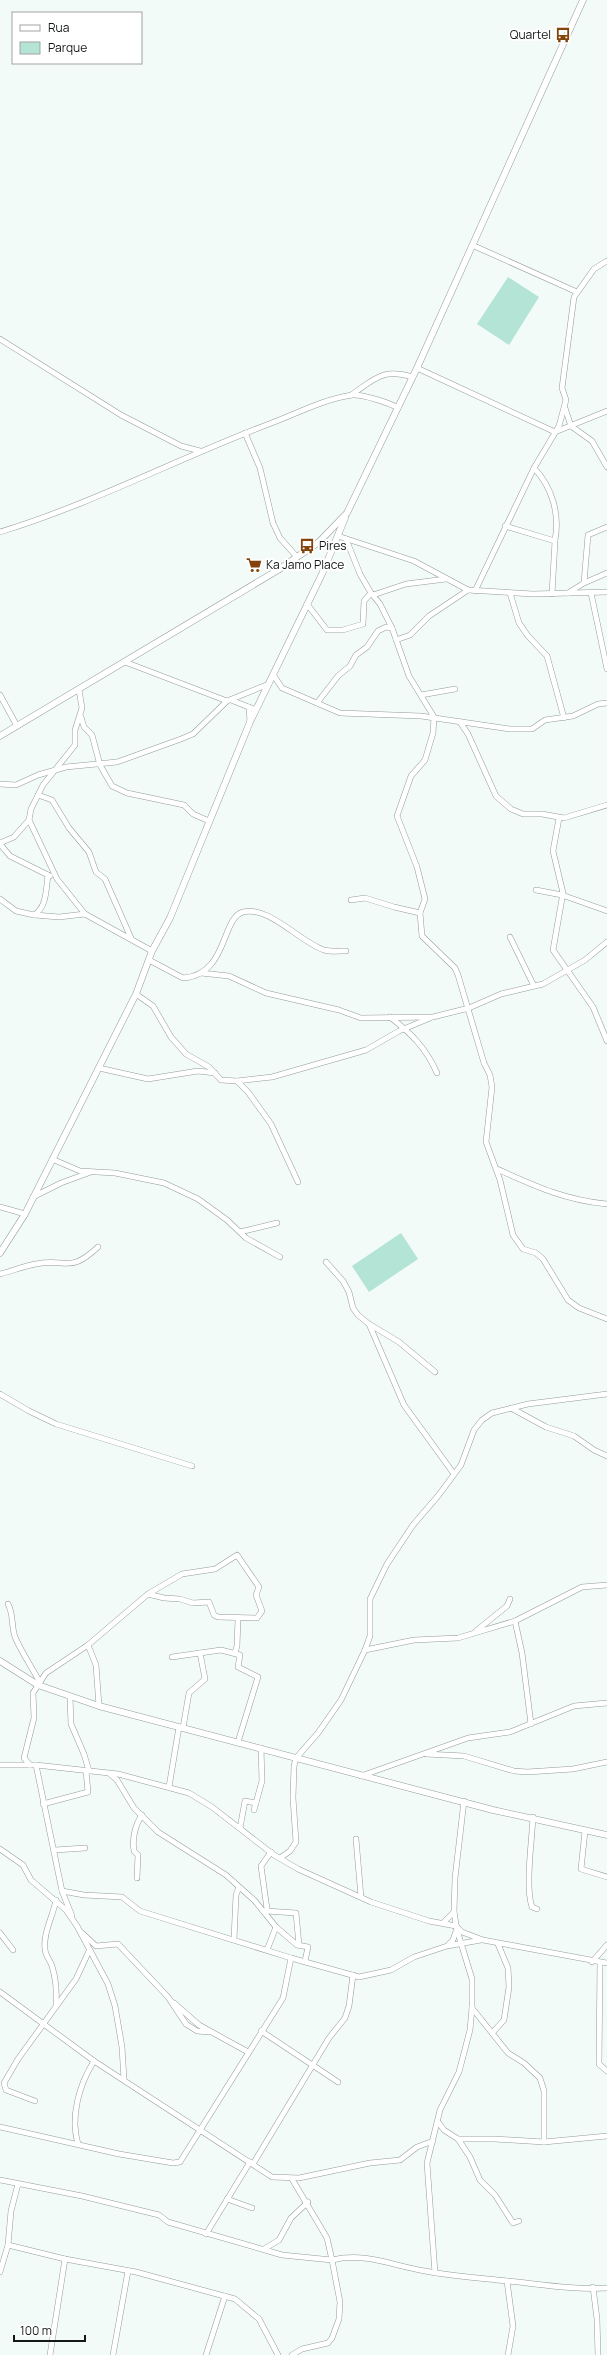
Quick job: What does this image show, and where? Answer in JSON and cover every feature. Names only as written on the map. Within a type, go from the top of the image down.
[{"type":"street","points":[[0,1253],[33,1197],[136,994],[152,951],[170,918],[250,722],[274,676],[348,513],[417,368],[583,0]]},
{"type":"street","points":[[472,245],[577,292]]},
{"type":"street","points":[[475,591],[534,468],[556,432],[561,420],[566,398],[562,388],[573,300],[594,269],[607,260]]},
{"type":"street","points":[[0,339],[121,415],[181,446],[201,451]]},
{"type":"street","points":[[417,368],[556,432],[607,411]]},
{"type":"street","points":[[0,532],[101,494],[245,433],[350,395],[379,376],[397,373],[412,377]]},
{"type":"street","points":[[350,395],[389,402],[398,408]]},
{"type":"street","points":[[564,406],[571,426],[592,441],[607,467]]},
{"type":"street","points":[[245,433],[260,468],[273,523],[280,538],[298,557]]},
{"type":"street","points":[[534,468],[542,478],[555,507],[558,523],[555,540],[552,594]]},
{"type":"street","points":[[0,736],[79,690],[298,557],[319,542],[348,513]]},
{"type":"street","points":[[506,526],[555,540]]},
{"type":"street","points":[[584,583],[587,537],[607,527]]},
{"type":"street","points":[[338,536],[397,554],[468,590],[552,594],[607,592]]},
{"type":"street","points":[[346,539],[360,574],[380,604],[392,628],[409,676],[422,695],[434,717],[433,733],[425,760],[411,776],[397,816],[416,867],[425,900],[420,913],[422,936],[455,968],[469,1008],[484,1063],[492,1082],[486,1142],[497,1169],[516,1242],[523,1249],[536,1253],[543,1259],[568,1300],[579,1308],[607,1319]]},
{"type":"street","points":[[568,594],[584,583],[607,573]]},
{"type":"street","points":[[307,604],[327,630],[343,630],[363,624],[364,601],[372,594],[410,583],[446,579]]},
{"type":"street","points":[[396,640],[410,635],[429,616],[468,590]]},
{"type":"street","points":[[510,593],[521,627],[546,656],[564,718]]},
{"type":"street","points":[[591,593],[607,669]]},
{"type":"street","points":[[317,703],[326,689],[350,666],[356,655],[367,647],[378,631],[386,627],[392,628]]},
{"type":"street","points":[[125,662],[256,710]]},
{"type":"street","points":[[274,676],[282,688],[333,711],[346,714],[434,717],[472,724],[527,730],[545,720],[564,718],[580,713],[598,704],[607,703]]},
{"type":"street","points":[[0,784],[16,785],[54,769],[79,765],[100,765],[128,758],[193,734],[229,701],[269,684]]},
{"type":"street","points":[[422,695],[455,689]]},
{"type":"street","points":[[57,879],[10,856],[0,844],[14,837],[29,820],[31,809],[38,795],[54,769],[75,745],[75,730],[80,717],[82,702],[79,690]]},
{"type":"street","points":[[0,695],[17,726]]},
{"type":"street","points":[[249,707],[250,722]]},
{"type":"street","points":[[421,716],[428,707]]},
{"type":"street","points":[[80,717],[84,727],[90,732],[95,742],[100,765],[112,786],[121,791],[184,805],[193,814],[209,821]]},
{"type":"street","points":[[460,722],[468,734],[492,789],[503,804],[520,813],[542,814],[560,818],[607,805]]},
{"type":"street","points":[[468,734],[472,724]]},
{"type":"street","points":[[38,795],[52,800],[69,828],[89,852],[96,872],[105,879],[131,938]]},
{"type":"street","points":[[560,818],[553,851],[563,888],[553,950],[592,1007],[607,1041]]},
{"type":"street","points":[[29,820],[57,879],[85,914],[131,938],[152,951]]},
{"type":"street","points":[[34,915],[39,912],[44,903],[48,875]]},
{"type":"street","points":[[536,890],[562,896],[607,911]]},
{"type":"street","points":[[351,900],[365,898],[394,908],[420,913]]},
{"type":"street","points":[[0,899],[16,911],[34,915],[59,917],[85,914]]},
{"type":"street","points":[[149,960],[183,978],[201,973],[210,967],[236,918],[242,912],[262,913],[274,918],[298,937],[324,950],[346,951]]},
{"type":"street","points":[[510,937],[534,986]]},
{"type":"street","points":[[136,994],[147,1000],[153,1006],[179,1047],[192,1058],[209,1067],[221,1080],[237,1082],[272,1077],[366,1050],[405,1028],[432,1017],[469,1008],[501,994],[551,980],[568,970],[607,942]]},
{"type":"street","points":[[201,973],[229,976],[266,993],[340,1010],[361,1018],[432,1017]]},
{"type":"street","points":[[390,1017],[405,1028],[419,1043],[437,1073]]},
{"type":"street","points":[[99,1068],[148,1079],[198,1071],[215,1073]]},
{"type":"street","points":[[237,1082],[248,1092],[271,1124],[298,1182]]},
{"type":"street","points":[[52,1159],[80,1171],[115,1173],[164,1183],[198,1199],[227,1220],[246,1238],[280,1256]]},
{"type":"street","points":[[497,1169],[556,1195],[607,1204]]},
{"type":"street","points":[[33,1197],[61,1183],[93,1172]]},
{"type":"street","points":[[0,1207],[24,1214]]},
{"type":"street","points":[[240,1232],[277,1223]]},
{"type":"street","points":[[0,1274],[36,1264],[77,1263],[84,1260],[98,1246]]},
{"type":"street","points":[[326,1262],[334,1269],[346,1286],[353,1308],[369,1324],[399,1342],[435,1372]]},
{"type":"street","points":[[369,1324],[404,1405],[454,1474]]},
{"type":"street","points":[[0,1394],[29,1411],[56,1424],[192,1466]]},
{"type":"street","points":[[280,1858],[290,1851],[296,1842],[293,1798],[294,1766],[296,1758],[318,1733],[341,1700],[365,1650],[370,1636],[369,1607],[376,1585],[413,1525],[438,1496],[461,1465],[474,1430],[482,1420],[492,1413],[528,1404],[607,1394]]},
{"type":"street","points":[[511,1408],[546,1427],[574,1436],[594,1450],[607,1456]]},
{"type":"street","points":[[124,2080],[123,2052],[115,2006],[108,1984],[89,1951],[62,1891],[55,1850],[33,1765],[24,1758],[24,1754],[34,1718],[33,1693],[39,1683],[55,1666],[88,1645],[148,1594],[182,1574],[215,1569],[239,1556],[259,1587],[256,1595],[262,1611],[259,1618],[238,1619],[216,1617],[209,1602],[193,1603],[180,1598],[164,1598],[148,1594]]},
{"type":"street","points":[[365,1650],[414,1640],[458,1638],[515,1621],[582,1587],[607,1585]]},
{"type":"street","points":[[474,1632],[510,1603],[510,1599]]},
{"type":"street","points":[[8,1604],[13,1613],[15,1636],[24,1657],[39,1683]]},
{"type":"street","points":[[235,1653],[237,1646],[238,1619]]},
{"type":"street","points":[[515,1621],[522,1653],[530,1724]]},
{"type":"street","points":[[88,1645],[96,1666],[99,1706]]},
{"type":"street","points":[[172,1657],[221,1650],[235,1653],[241,1656],[238,1667],[259,1679],[238,1742]]},
{"type":"street","points":[[169,1787],[189,1692],[205,1679],[200,1653]]},
{"type":"street","points":[[0,1661],[39,1683],[70,1697],[99,1706],[362,1776],[464,1801],[493,1810],[533,1817],[585,1831],[607,1835]]},
{"type":"street","points":[[43,1804],[88,1792],[87,1771],[84,1754],[71,1724],[70,1697]]},
{"type":"street","points":[[362,1776],[468,1738],[502,1735],[574,1706],[607,1703]]},
{"type":"street","points":[[254,1810],[262,1781],[261,1748]]},
{"type":"street","points":[[423,1754],[464,1756],[514,1771],[528,1772],[573,1769],[607,1762]]},
{"type":"street","points":[[0,1765],[33,1765],[110,1774],[189,1793],[240,1828],[271,1852],[298,1869],[371,1902],[429,1921],[443,1923],[462,1932],[498,1944],[528,1948],[592,1962],[607,1963]]},
{"type":"street","points":[[110,1774],[117,1780],[129,1800],[158,1832],[211,1864],[240,1887],[266,1911],[276,1927],[299,1945],[308,1948],[305,1961]]},
{"type":"street","points":[[240,1828],[245,1801],[256,1803]]},
{"type":"street","points":[[435,2273],[427,2163],[440,2110],[459,2072],[470,2030],[472,2008],[472,1979],[456,1928],[454,1912],[455,1878],[464,1801]]},
{"type":"street","points":[[137,1878],[138,1855],[134,1851],[133,1845],[137,1824],[142,1815]]},
{"type":"street","points":[[533,1817],[529,1888],[532,1907],[537,1909]]},
{"type":"street","points":[[585,1831],[581,1869],[607,1877]]},
{"type":"street","points":[[356,1839],[361,1897]]},
{"type":"street","points":[[55,1850],[85,1848]]},
{"type":"street","points":[[0,1850],[23,1865],[35,1883],[56,1900],[72,1916]]},
{"type":"street","points":[[266,1911],[261,1866],[271,1852]]},
{"type":"street","points":[[234,1939],[236,1895],[240,1887]]},
{"type":"street","points":[[62,1891],[84,1895],[122,1897],[140,1911],[234,1939],[291,1958],[359,1977],[391,1970],[414,1957],[447,1946],[461,1942],[483,1940]]},
{"type":"street","points":[[56,1900],[46,1938],[45,1950],[52,1967],[57,1988],[56,2007]]},
{"type":"street","points":[[266,1911],[296,1913],[299,1945]]},
{"type":"street","points":[[443,1923],[454,1912]]},
{"type":"street","points":[[267,1950],[276,1927]]},
{"type":"street","points":[[447,1946],[453,1940],[456,1928]]},
{"type":"street","points":[[80,1931],[96,1946],[118,1944],[168,1997],[199,2025],[248,2052]]},
{"type":"street","points":[[0,1933],[13,1950]]},
{"type":"street","points":[[493,2032],[504,2020],[509,1987],[508,1968],[498,1944]]},
{"type":"street","points":[[592,1962],[607,1945]]},
{"type":"street","points":[[35,2101],[6,2090],[3,2080],[76,1979],[89,1951]]},
{"type":"street","points":[[0,2127],[119,2154],[178,2163],[184,2157],[261,2031],[283,1998],[291,1958]]},
{"type":"street","points":[[600,1963],[600,2064],[607,2071]]},
{"type":"street","points":[[206,2234],[227,2199],[314,2066],[329,2038],[345,2018],[349,2006],[353,1975]]},
{"type":"street","points":[[0,1992],[94,2061],[272,2177],[292,2179],[400,2160],[417,2147],[433,2141]]},
{"type":"street","points":[[472,2008],[493,2032],[508,2053],[524,2063],[540,2078],[544,2091],[544,2142]]},
{"type":"street","points":[[261,2031],[338,2082]]},
{"type":"street","points":[[78,2144],[75,2134],[74,2120],[84,2079],[94,2061]]},
{"type":"street","points":[[438,2122],[444,2130],[458,2139],[470,2157],[480,2180],[495,2195],[509,2219],[513,2223],[520,2221]]},
{"type":"street","points":[[69,2142],[75,2134]]},
{"type":"street","points":[[458,2139],[495,2139],[544,2142],[607,2136]]},
{"type":"street","points":[[292,2179],[308,2202],[327,2238],[340,2302],[339,2319],[332,2338],[328,2343],[302,2349],[292,2355]]},
{"type":"street","points":[[0,2180],[159,2215],[168,2222],[206,2234],[292,2257],[332,2260],[343,2258],[382,2259],[435,2273],[475,2279],[607,2288]]},
{"type":"street","points":[[0,2272],[8,2245],[11,2211],[18,2184]]},
{"type":"street","points":[[227,2199],[252,2208]]},
{"type":"street","points":[[264,2249],[279,2240],[291,2218],[308,2202]]},
{"type":"street","points":[[8,2245],[66,2259],[128,2271],[235,2299],[256,2316],[278,2355]]},
{"type":"street","points":[[50,2355],[66,2259]]},
{"type":"street","points":[[113,2355],[128,2271]]},
{"type":"street","points":[[507,2281],[513,2326],[508,2355]]},
{"type":"street","points":[[593,2287],[597,2319],[597,2354]]},
{"type":"street","points":[[206,2355],[225,2296]]},
{"type":"green space","points":[[508,277],[539,297],[509,345],[477,324]]},
{"type":"green space","points":[[401,1233],[418,1259],[369,1292],[352,1266]]},
{"type":"place","name":"Quartel","points":[[563,35]]},
{"type":"place","name":"Pires","points":[[307,546]]},
{"type":"place","name":"Ka Jamo Place","points":[[254,565]]}]
